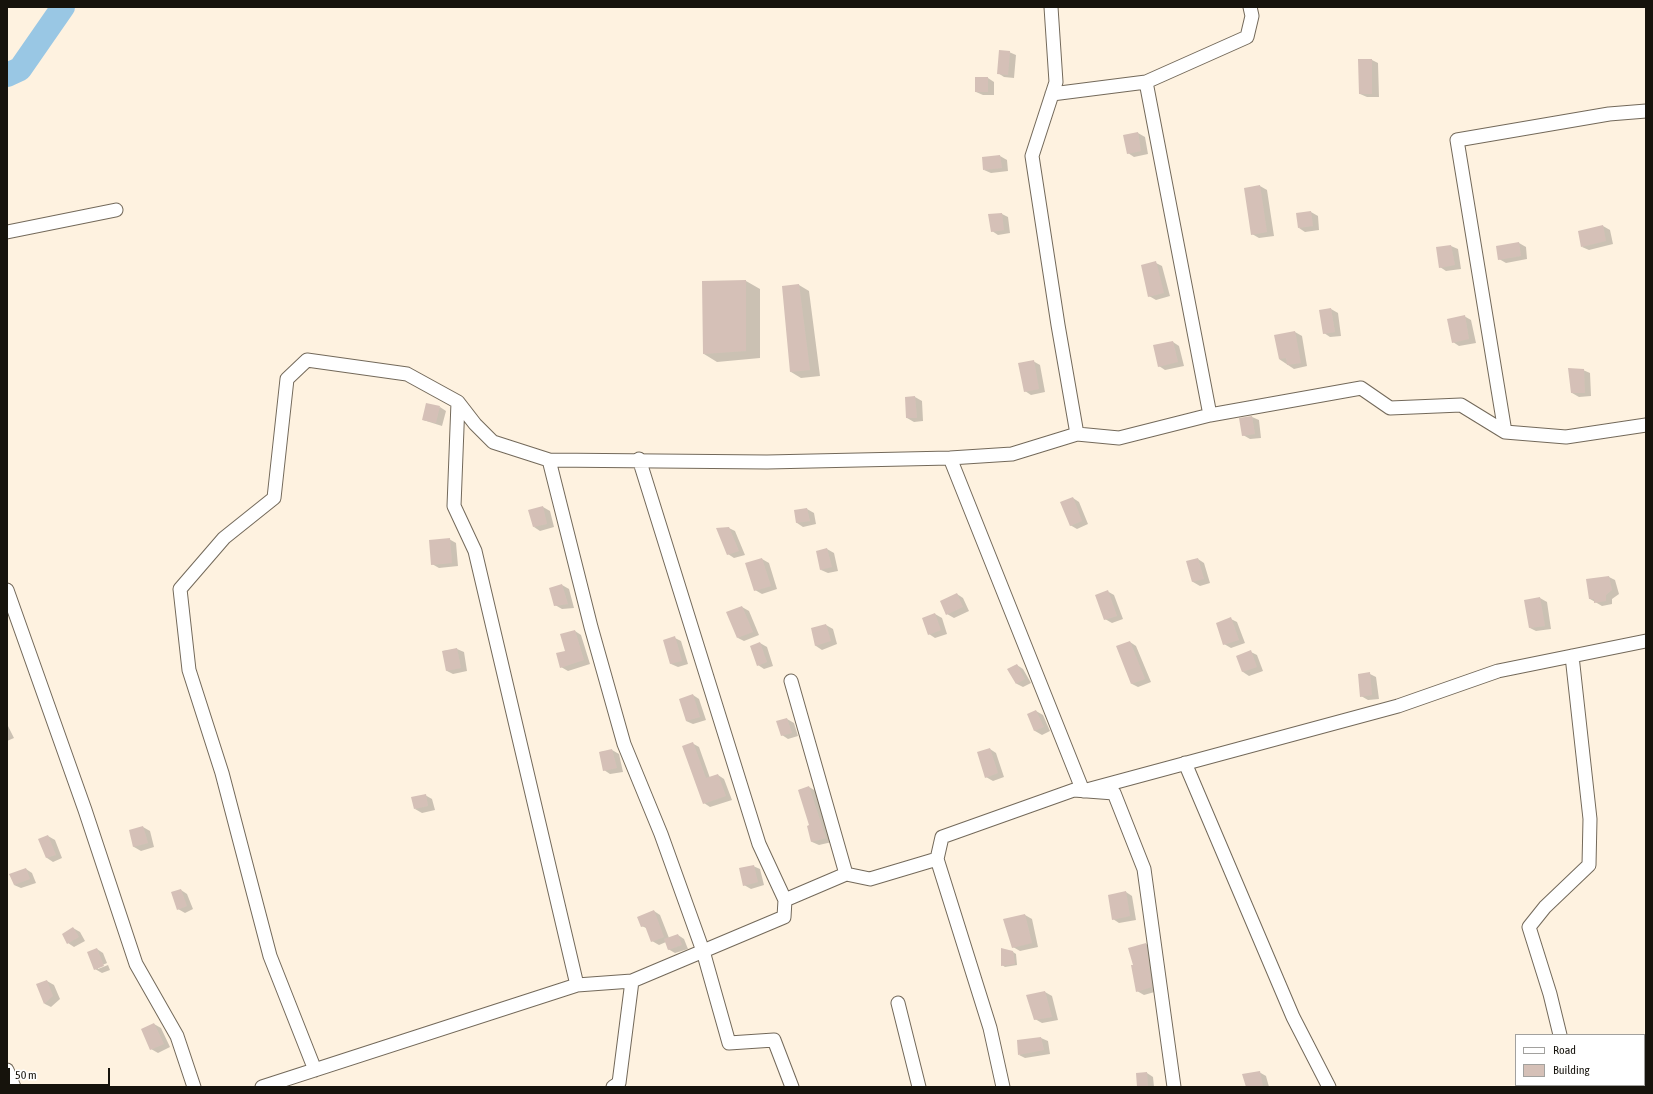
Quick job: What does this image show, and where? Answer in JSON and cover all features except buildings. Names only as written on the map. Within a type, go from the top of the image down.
[{"type":"street","points":[[1051,7],[1056,82],[1032,156],[1058,325],[1077,434]]},
{"type":"street","points":[[1052,94],[1146,82],[1247,37],[1252,16],[1250,7]]},
{"type":"street","points":[[1146,82],[1210,415]]},
{"type":"street","points":[[1505,432],[1457,140],[1610,114],[1646,111]]},
{"type":"street","points":[[7,232],[116,210]]},
{"type":"street","points":[[315,1070],[270,956],[222,773],[189,670],[180,589],[224,538],[274,498],[287,379],[307,360],[407,374],[458,402],[475,424],[493,442],[549,460],[638,459],[767,462],[950,458],[1012,454],[1077,434],[1119,438],[1210,415],[1361,388],[1390,408],[1461,405],[1505,432],[1566,437],[1646,425]]},
{"type":"street","points":[[458,402],[454,506],[475,551],[578,985]]},
{"type":"street","points":[[950,458],[1083,790]]},
{"type":"street","points":[[262,1087],[578,985],[632,981],[784,917],[785,900],[759,844],[638,459]]},
{"type":"street","points":[[549,460],[590,627],[624,744],[662,834],[703,951],[729,1043],[774,1040],[792,1087]]},
{"type":"street","points":[[7,590],[85,810],[136,964],[177,1036],[194,1087]]},
{"type":"street","points":[[1083,790],[1398,706],[1498,671],[1646,641]]},
{"type":"street","points":[[1560,1034],[1550,994],[1528,927],[1545,907],[1588,866],[1590,819],[1572,656]]},
{"type":"street","points":[[791,681],[846,874]]},
{"type":"street","points":[[1185,763],[1293,1017],[1329,1087]]},
{"type":"street","points":[[1003,1087],[990,1028],[937,859],[942,837],[1074,790],[1083,790],[1114,793],[1144,869],[1174,1087]]},
{"type":"street","points":[[785,900],[846,874],[870,879],[937,859]]},
{"type":"street","points":[[613,1087],[619,1083],[632,981]]},
{"type":"street","points":[[898,1003],[919,1087]]},
{"type":"street","points":[[7,1070],[14,1087]]},
{"type":"waterway","points":[[7,75],[20,69],[63,7]]}]
